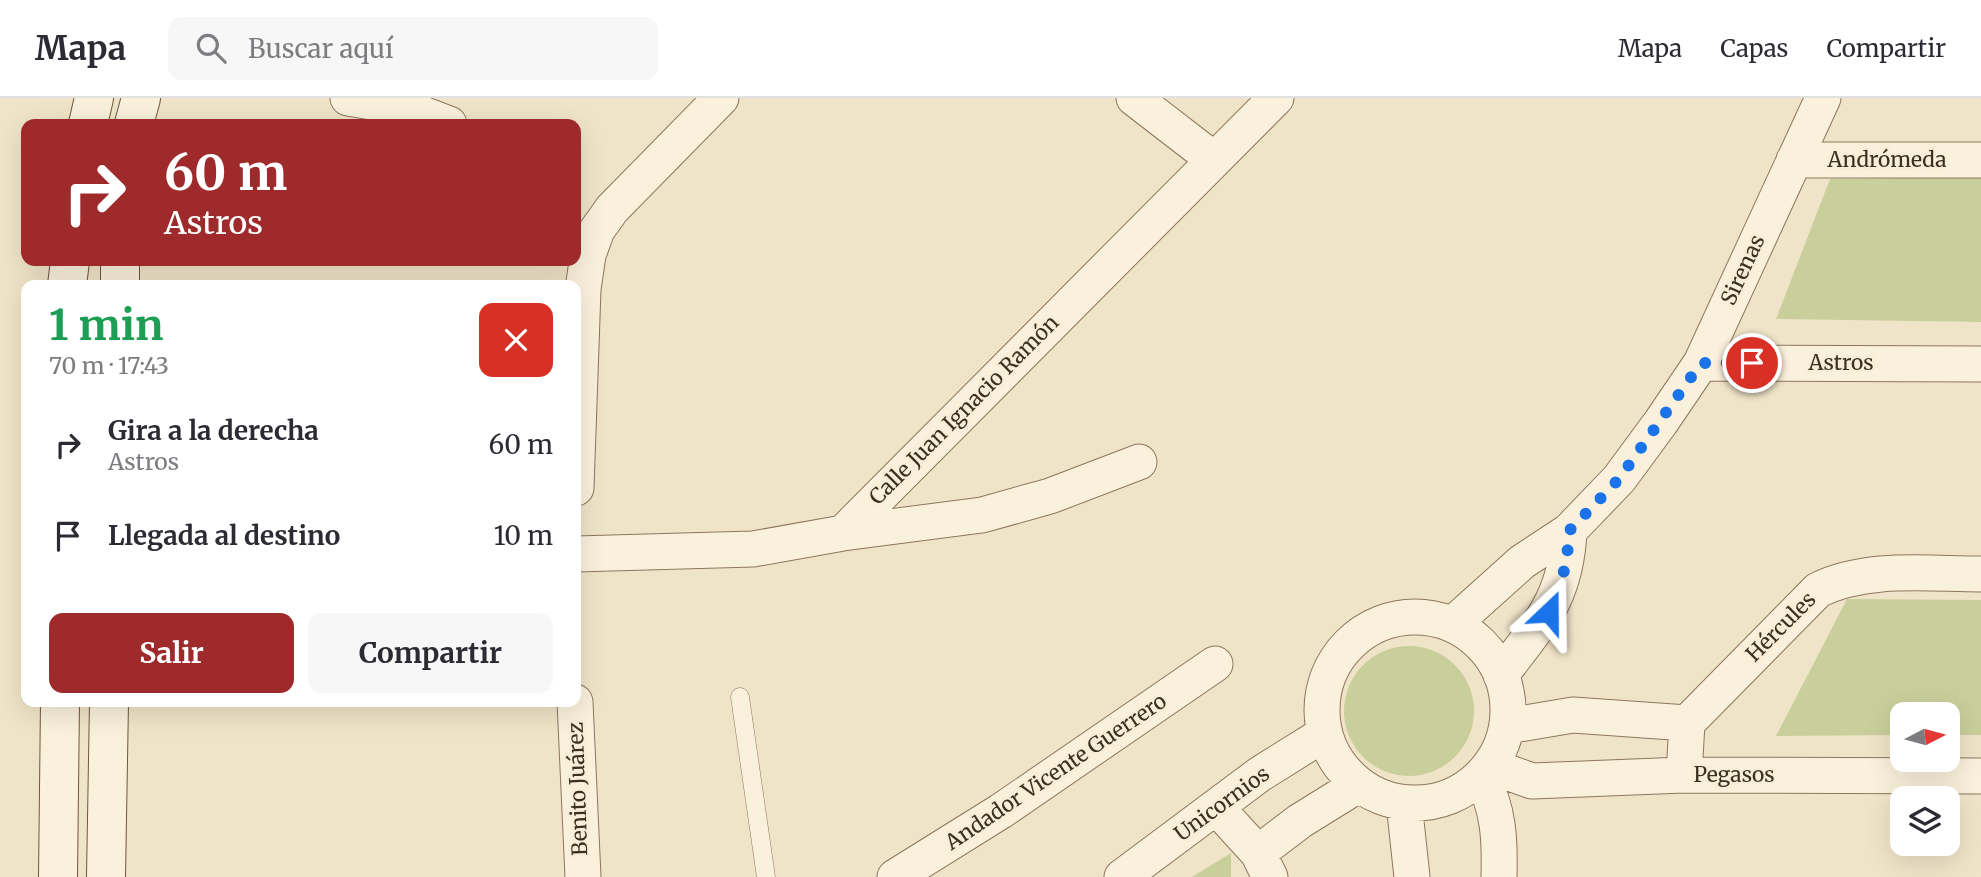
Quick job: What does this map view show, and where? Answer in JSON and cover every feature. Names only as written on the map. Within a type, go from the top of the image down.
[{"type":"main road","points":[[89,119],[93,98]]},
{"type":"main road","points":[[135,119],[141,98]]},
{"type":"main road","points":[[58,877],[60,707]]},
{"type":"main road","points":[[106,877],[109,707]]},
{"type":"street","points":[[348,98],[407,108],[436,119]]},
{"type":"street","points":[[581,346],[583,289],[588,255],[587,222],[611,209],[721,98]]},
{"type":"street","points":[[1134,98],[1213,159]]},
{"type":"street","name":"Calle Juan Ignacio Ramón","points":[[843,533],[1276,98]]},
{"type":"street","name":"Sirenas","points":[[1453,624],[1522,562],[1569,531],[1619,479],[1701,363],[1823,98]]},
{"type":"street","name":"Andrómeda","points":[[1794,160],[1981,160]]},
{"type":"street","name":"Astros","points":[[1701,363],[1981,364]]},
{"type":"street","points":[[581,554],[753,549],[843,533],[982,516],[1050,496],[1139,462]]},
{"type":"street","points":[[1501,675],[1553,604],[1568,559],[1569,531]]},
{"type":"street","name":"Hércules","points":[[1687,723],[1818,590],[1842,578],[1863,575],[1981,573]]},
{"type":"street","points":[[1412,616],[1453,624],[1482,644],[1501,675],[1508,700],[1507,726],[1487,769],[1459,793],[1432,802],[1404,803],[1380,797],[1358,785],[1337,762],[1324,734],[1322,692],[1339,653],[1371,626],[1412,616]]},
{"type":"street","name":"Andador Vicente Guerrero","points":[[895,877],[1012,804],[1215,664]]},
{"type":"street","name":"Benito Juárez","points":[[575,707],[583,877]]},
{"type":"street","points":[[1507,726],[1573,715],[1687,723],[1684,775]]},
{"type":"street","name":"Unicornios","points":[[1122,877],[1260,774],[1324,734]]},
{"type":"street","points":[[1487,769],[1500,828],[1499,877]]},
{"type":"street","name":"Pegasos","points":[[1487,769],[1532,781],[1684,775],[1981,776]]},
{"type":"street","points":[[1217,808],[1264,865],[1300,821],[1358,785]]},
{"type":"street","points":[[1404,803],[1412,877]]},
{"type":"lane","points":[[740,697],[766,877]]},
{"type":"green space","points":[[1981,177],[1981,322],[1776,319],[1830,179]]},
{"type":"green space","points":[[1847,599],[1981,600],[1981,735],[1960,735],[1960,702],[1890,702],[1890,735],[1776,736]]},
{"type":"green space","points":[[1409,646],[1434,651],[1455,665],[1469,686],[1474,711],[1469,736],[1455,757],[1434,771],[1409,776],[1384,771],[1363,757],[1349,736],[1344,711],[1349,686],[1363,665],[1384,651]]},
{"type":"green space","points":[[1231,853],[1231,877],[1192,877]]},
{"type":"route","points":[[1549,612],[1561,587],[1568,559],[1569,531],[1619,479],[1701,363],[1752,363]]}]
